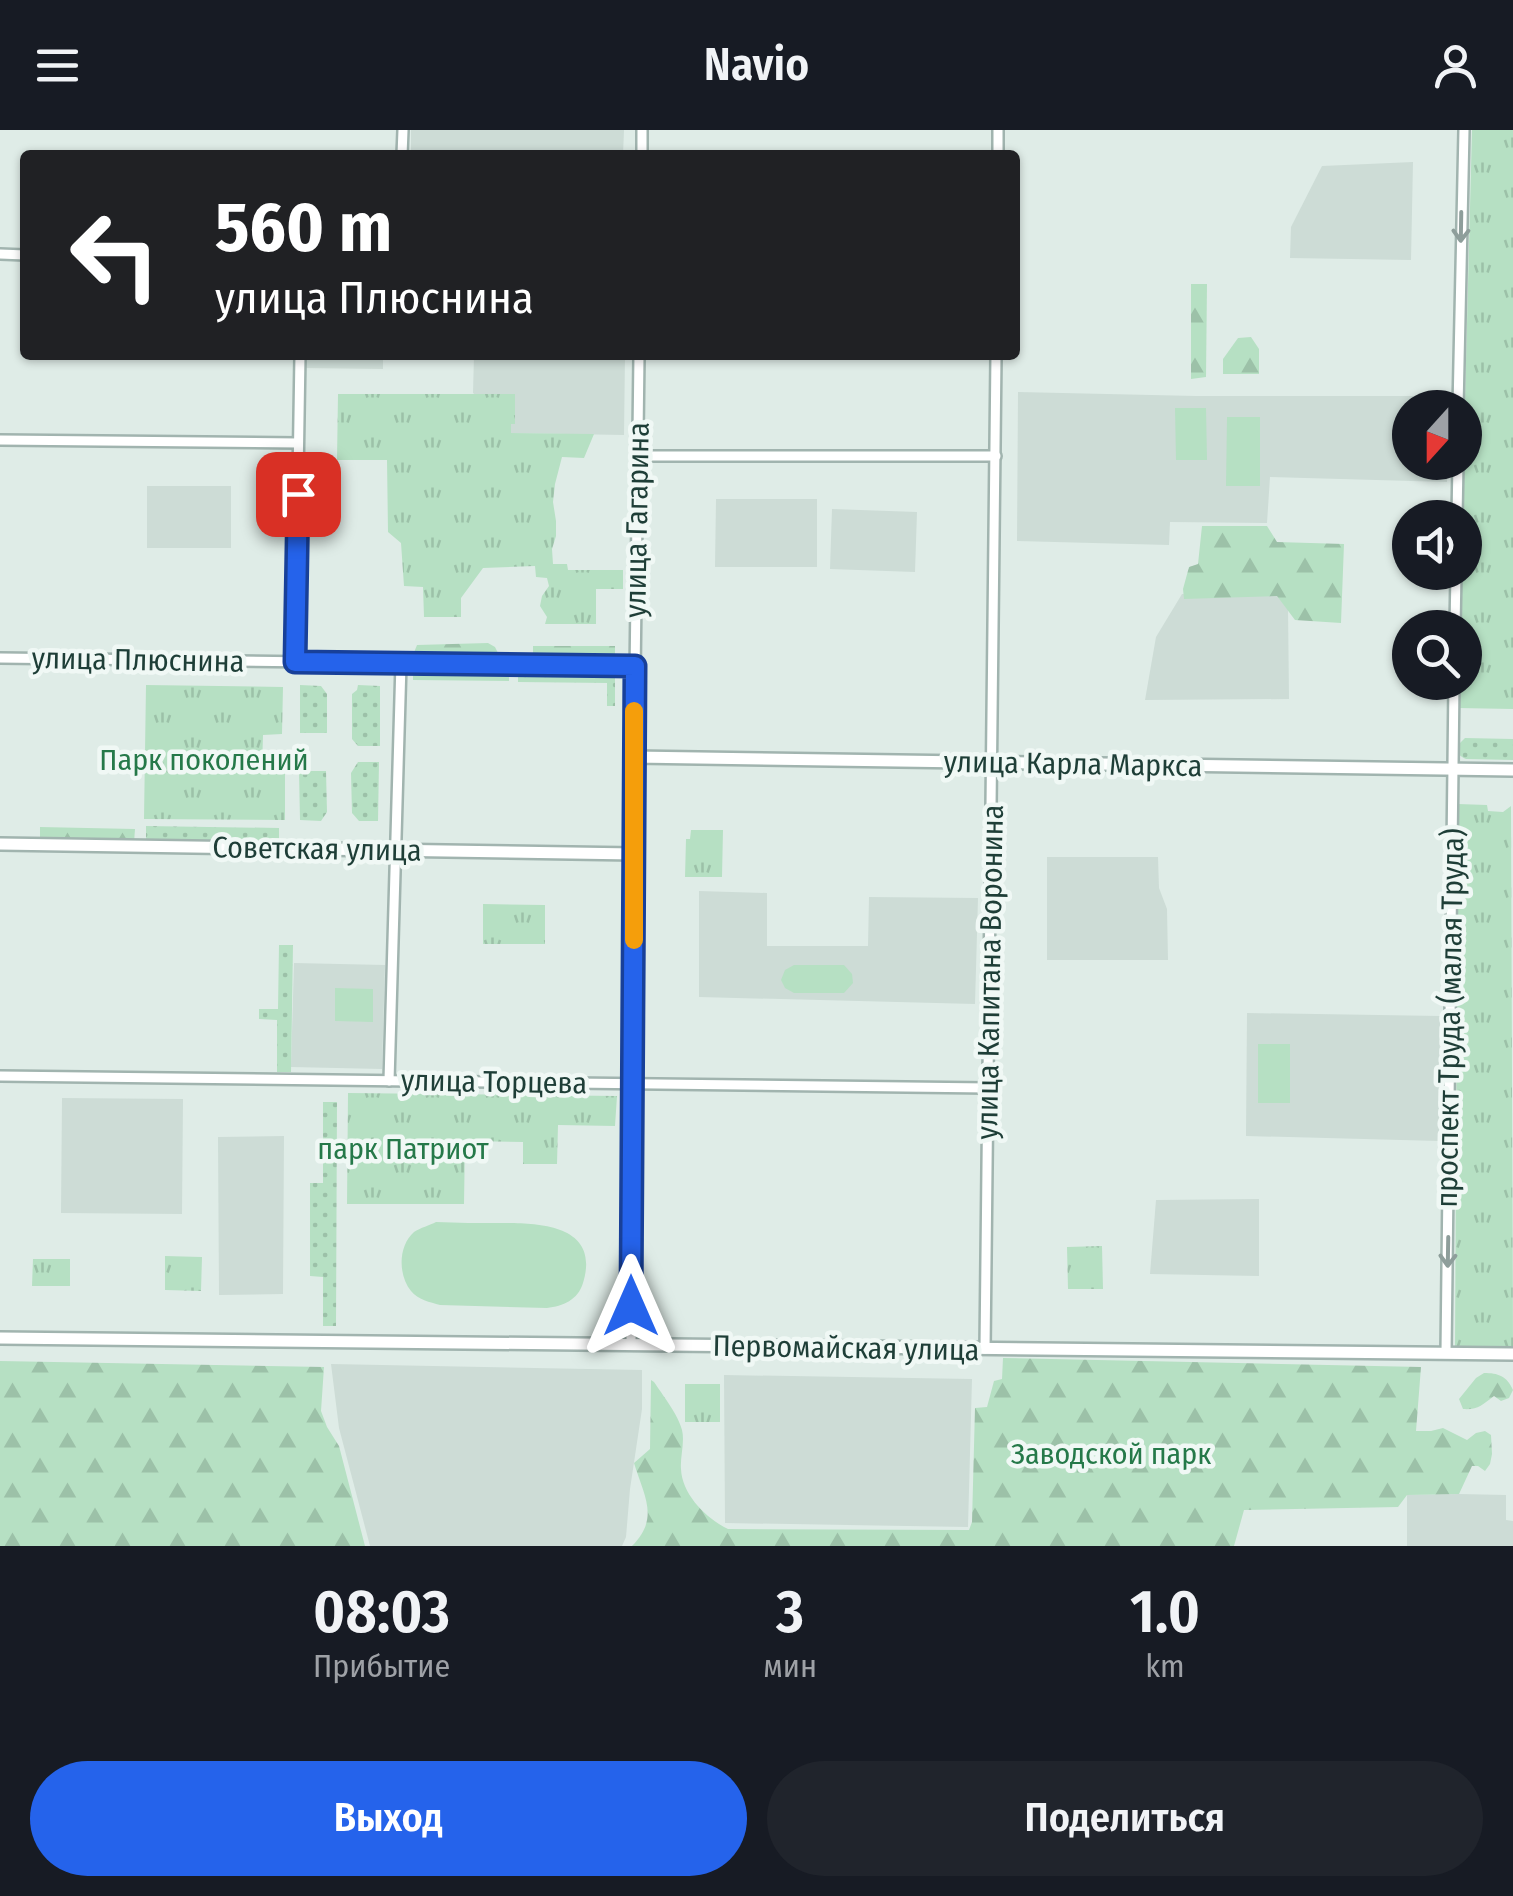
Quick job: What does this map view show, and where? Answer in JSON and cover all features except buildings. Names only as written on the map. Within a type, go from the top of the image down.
[{"type":"street","points":[[1458,390],[1464,130]]},
{"type":"street","points":[[295,662],[300,360]]},
{"type":"street","name":"улица Гагарина","points":[[631,1345],[639,360]]},
{"type":"street","name":"улица Капитана Воронина","points":[[986,1349],[996,360]]},
{"type":"street","points":[[0,440],[298,443]]},
{"type":"street","points":[[638,456],[996,456]]},
{"type":"street","name":"улица Плюснина","points":[[0,658],[635,666]]},
{"type":"street","points":[[389,1081],[401,663]]},
{"type":"street","name":"проспект Труда (малая Труда)","points":[[1446,1353],[1454,700]]},
{"type":"street","name":"улица Карла Маркса","points":[[634,757],[1513,770]]},
{"type":"street","name":"Советская улица","points":[[0,844],[634,854]]},
{"type":"street","name":"улица Торцева","points":[[0,1076],[988,1088]]},
{"type":"street","name":"Первомайская улица","points":[[0,1338],[1513,1354]]},
{"type":"shaded area","points":[[411,130],[624,130],[623,150],[411,150]]},
{"type":"shaded area","points":[[1413,162],[1411,260],[1290,258],[1291,227],[1322,166]]},
{"type":"shaded area","points":[[305,360],[383,360],[383,369],[304,368]]},
{"type":"shaded area","points":[[474,360],[625,360],[624,435],[510,433],[511,424],[473,393]]},
{"type":"shaded area","points":[[1018,392],[1392,396],[1392,480],[1447,480],[1447,482],[1270,477],[1267,523],[1170,522],[1169,545],[1017,541]]},
{"type":"shaded area","points":[[147,486],[231,486],[231,548],[147,548]]},
{"type":"shaded area","points":[[716,499],[817,499],[817,567],[715,567]]},
{"type":"shaded area","points":[[832,509],[917,512],[915,572],[830,569]]},
{"type":"shaded area","points":[[1281,593],[1288,607],[1289,699],[1145,700],[1156,637],[1182,594]]},
{"type":"shaded area","points":[[1047,857],[1158,857],[1159,888],[1167,909],[1168,960],[1047,960]]},
{"type":"shaded area","points":[[699,891],[767,893],[767,946],[868,946],[869,897],[978,898],[975,1004],[699,997]]},
{"type":"shaded area","points":[[294,963],[385,965],[382,1069],[291,1067]]},
{"type":"shaded area","points":[[1247,1013],[1440,1016],[1439,1141],[1246,1136]]},
{"type":"shaded area","points":[[62,1098],[183,1099],[182,1214],[61,1213]]},
{"type":"shaded area","points":[[284,1136],[283,1294],[219,1295],[218,1137]]},
{"type":"shaded area","points":[[1259,1199],[1259,1276],[1150,1274],[1156,1200]]},
{"type":"shaded area","points":[[331,1364],[642,1370],[642,1409],[622,1546],[370,1546],[339,1428]]},
{"type":"shaded area","points":[[724,1375],[972,1379],[968,1527],[725,1523]]},
{"type":"shaded area","points":[[1407,1495],[1506,1495],[1506,1520],[1513,1521],[1513,1546],[1407,1546]]},
{"type":"green space","points":[[1472,130],[1513,130],[1513,709],[1457,708],[1457,700],[1482,700],[1482,610],[1460,610],[1460,590],[1482,590],[1482,500],[1462,500],[1463,480],[1482,480],[1482,390],[1465,390]]},
{"type":"green space","points":[[1191,284],[1207,284],[1206,377],[1191,379]]},
{"type":"green space","points":[[1251,337],[1259,349],[1259,374],[1223,374],[1223,359],[1238,338]]},
{"type":"green space","points":[[338,394],[515,394],[515,424],[511,424],[511,433],[594,434],[584,458],[562,457],[553,502],[556,536],[552,549],[553,564],[567,564],[568,570],[623,570],[623,589],[596,589],[596,624],[545,624],[547,617],[540,606],[549,586],[547,578],[536,577],[535,566],[483,568],[461,598],[461,617],[424,617],[423,587],[404,586],[401,543],[388,532],[387,460],[337,460]]},
{"type":"green space","points":[[1175,408],[1206,408],[1207,460],[1176,460]]},
{"type":"green space","points":[[1227,417],[1260,417],[1260,486],[1226,486]]},
{"type":"green space","points":[[1202,526],[1267,526],[1277,542],[1344,544],[1341,623],[1295,620],[1277,596],[1184,599],[1189,567],[1198,564]]},
{"type":"green space","points":[[488,643],[499,655],[495,662],[419,661],[413,655],[417,645]]},
{"type":"green space","points":[[533,646],[615,646],[615,662],[533,662]]},
{"type":"green space","points":[[413,669],[509,670],[509,681],[413,680]]},
{"type":"green space","points":[[518,670],[615,672],[615,706],[607,706],[607,683],[518,682]]},
{"type":"green space","name":"Парк поколений","points":[[146,685],[283,687],[282,734],[263,735],[262,770],[285,771],[285,820],[144,819]]},
{"type":"green space","points":[[300,685],[321,686],[327,694],[327,733],[300,733]]},
{"type":"green space","points":[[358,685],[380,686],[380,746],[358,746],[352,739],[352,694]]},
{"type":"green space","points":[[1465,738],[1513,739],[1513,760],[1466,759],[1457,746]]},
{"type":"green space","points":[[358,762],[379,762],[378,821],[359,821],[352,813],[351,773]]},
{"type":"green space","points":[[299,771],[326,771],[327,812],[321,821],[300,820]]},
{"type":"green space","points":[[1458,804],[1487,805],[1488,811],[1503,812],[1511,806],[1513,1350],[1455,1349]]},
{"type":"green space","points":[[146,826],[279,828],[279,843],[146,841]]},
{"type":"green space","points":[[40,827],[135,829],[134,843],[40,841]]},
{"type":"green space","points":[[691,830],[723,830],[722,877],[685,877],[686,839],[690,839]]},
{"type":"green space","points":[[483,904],[545,905],[545,944],[483,944]]},
{"type":"green space","points":[[279,945],[293,945],[291,1072],[277,1072],[277,1020],[259,1019],[259,1009],[278,1009]]},
{"type":"green space","points":[[794,965],[844,965],[852,974],[853,983],[844,993],[794,993],[781,980],[785,970]]},
{"type":"green space","points":[[335,988],[373,989],[373,1022],[335,1021]]},
{"type":"green space","points":[[1258,1044],[1290,1044],[1290,1103],[1258,1103]]},
{"type":"green space","name":"парк Патриот","points":[[348,1093],[617,1096],[615,1126],[558,1125],[557,1164],[523,1164],[523,1142],[465,1141],[464,1204],[347,1204]]},
{"type":"green space","points":[[323,1102],[337,1102],[336,1326],[323,1326],[323,1277],[310,1276],[310,1183],[323,1183]]},
{"type":"green space","points":[[436,1222],[532,1224],[562,1231],[575,1238],[583,1249],[586,1263],[581,1289],[569,1301],[547,1308],[440,1305],[421,1299],[411,1291],[404,1277],[403,1253],[414,1232]]},
{"type":"green space","points":[[1102,1246],[1103,1289],[1068,1289],[1067,1247]]},
{"type":"green space","points":[[165,1256],[202,1257],[201,1291],[165,1290]]},
{"type":"green space","points":[[33,1259],[70,1259],[70,1286],[32,1286]]},
{"type":"green space","name":"Заводской парк","points":[[1003,1358],[1421,1367],[1416,1431],[1443,1428],[1467,1440],[1485,1431],[1491,1435],[1490,1464],[1485,1471],[1472,1466],[1459,1494],[1407,1495],[1398,1507],[1244,1510],[1234,1546],[632,1546],[641,1536],[648,1516],[634,1463],[650,1449],[651,1380],[680,1424],[681,1469],[686,1488],[704,1512],[728,1529],[969,1530],[975,1408],[987,1407],[994,1381],[1002,1379]]},
{"type":"green space","points":[[0,1361],[324,1367],[321,1411],[339,1446],[365,1546],[0,1546]]},
{"type":"green space","points":[[1484,1373],[1508,1381],[1513,1390],[1509,1398],[1501,1401],[1494,1396],[1476,1408],[1463,1409],[1459,1399]]},
{"type":"green space","points":[[685,1384],[720,1384],[720,1422],[685,1422]]},
{"type":"slow traffic","points":[[634,711],[634,940]]},
{"type":"route","points":[[298,494],[295,662],[635,666],[631,1306]]}]
